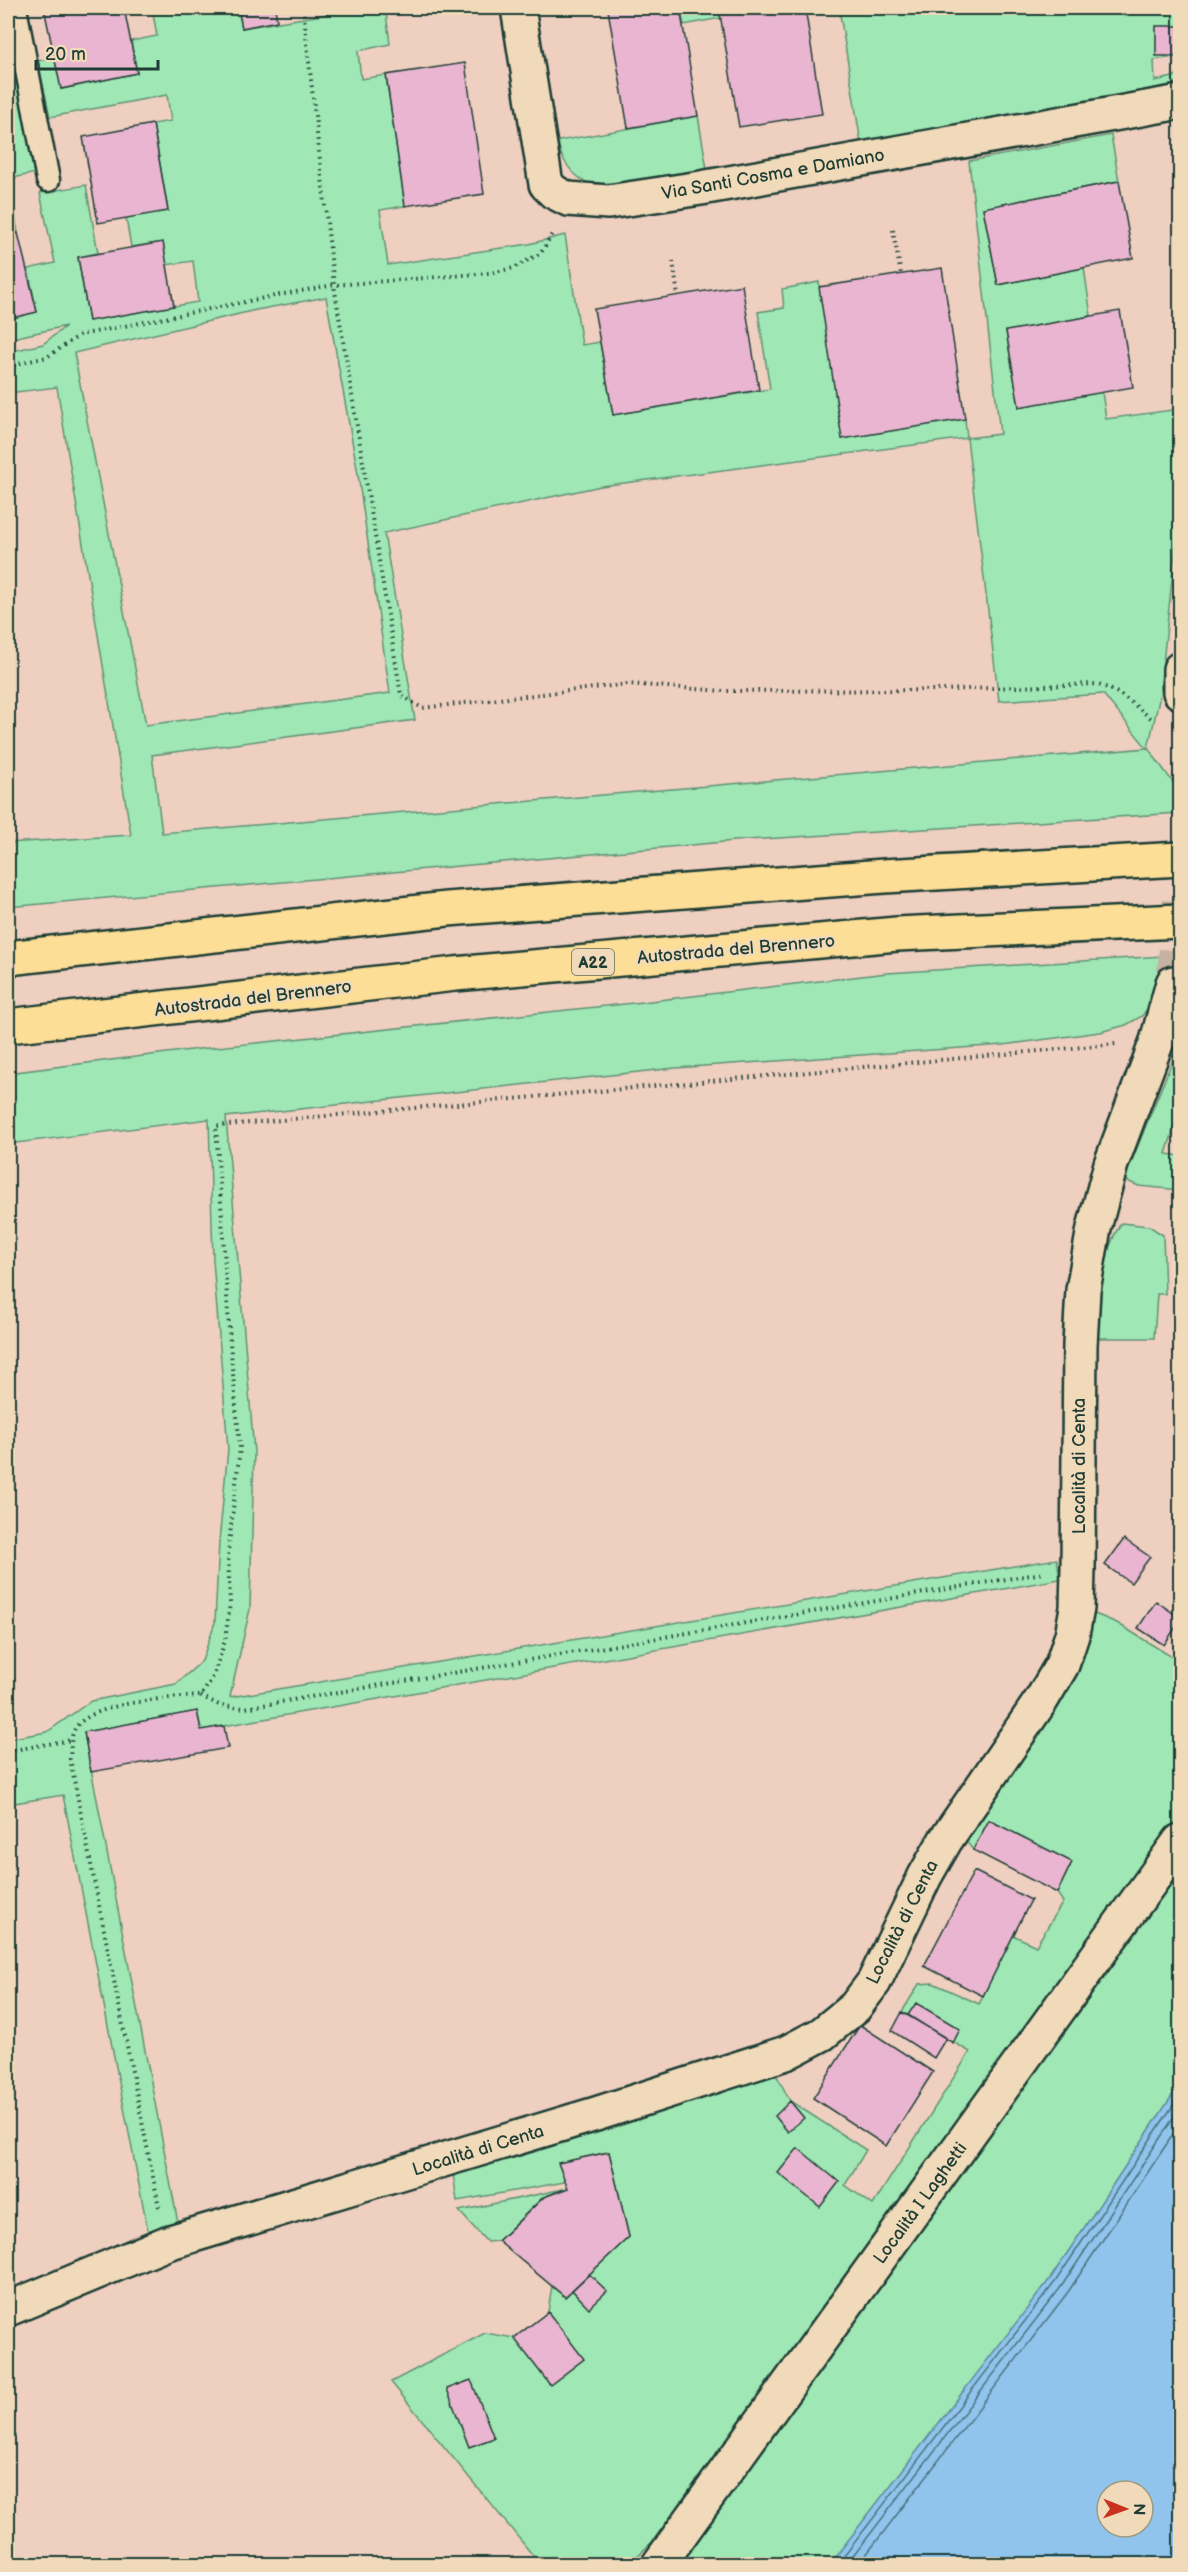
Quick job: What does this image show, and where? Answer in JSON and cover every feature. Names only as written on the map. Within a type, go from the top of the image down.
[{"type":"highway","points":[[8,958],[447,909],[884,876],[1180,859]]},
{"type":"highway","name":"Autostrada del Brennero","points":[[8,1026],[455,974],[885,935],[1180,921]]},
{"type":"street","name":"Via Santi Cosma e Damiano","points":[[518,8],[546,183],[554,192],[581,202],[608,202],[701,188],[1180,102]]},
{"type":"street","points":[[1180,669],[1180,692]]},
{"type":"street","name":"Località di Centa","points":[[8,2309],[167,2243],[596,2114],[786,2053],[838,2022],[855,2007],[874,1982],[924,1876],[945,1841],[1042,1699],[1062,1665],[1072,1635],[1077,1608],[1080,1345],[1083,1290],[1094,1228],[1111,1164],[1157,1041],[1173,983]]},
{"type":"street","name":"Località I Laghetti","points":[[659,2565],[1180,1841]]},
{"type":"lane","points":[[15,8],[48,180]]},
{"type":"path","points":[[303,8],[334,285],[400,695],[422,708],[628,684],[736,691],[943,690],[1093,684],[1107,686],[1123,694],[1130,703],[1154,721]]},
{"type":"path","points":[[894,230],[901,275]]},
{"type":"path","points":[[8,366],[46,357],[80,335],[334,285],[490,273],[514,268],[541,253],[549,240]]},
{"type":"path","points":[[673,261],[678,296]]},
{"type":"path","points":[[8,346],[13,344]]},
{"type":"path","points":[[201,1696],[213,1677],[225,1641],[230,1603],[228,1553],[240,1448],[230,1342],[216,1126],[1157,1041]]},
{"type":"path","points":[[167,2243],[70,1759],[71,1740],[77,1726],[106,1708],[174,1697],[201,1696],[221,1706],[245,1708],[1078,1569]]},
{"type":"path","points":[[8,1751],[71,1740]]},
{"type":"green space","points":[[152,8],[238,8],[242,28],[352,10],[352,8],[373,8],[374,14],[386,13],[390,44],[358,51],[361,79],[386,75],[405,206],[380,210],[388,265],[529,244],[565,235],[582,345],[600,342],[613,415],[770,389],[758,312],[784,308],[782,289],[819,282],[842,439],[965,419],[967,438],[1000,434],[969,161],[1111,135],[1119,181],[983,208],[998,285],[1084,268],[1091,316],[1006,331],[1019,407],[1102,392],[1106,419],[1180,409],[1180,505],[1159,700],[1148,748],[1180,792],[1180,813],[746,840],[8,907],[8,843],[131,835],[57,387],[8,393],[8,352],[43,344],[66,326],[8,339],[8,319],[37,312],[28,269],[55,263],[40,193],[86,185],[98,253],[78,257],[89,321],[198,302],[193,261],[166,265],[162,242],[131,247],[126,218],[168,210],[153,124],[171,121],[167,95],[50,117],[38,61],[54,57],[62,89],[137,73],[131,41],[157,36]],"holes":[[[326,297],[357,468],[390,693],[146,725],[74,353],[256,310]],[[967,438],[999,701],[1103,694],[1147,748],[162,833],[152,755],[415,720],[384,533],[601,486]]]},
{"type":"green space","points":[[680,8],[719,8],[721,18],[684,25]]},
{"type":"green space","points":[[839,8],[1180,8],[1180,56],[1154,60],[1155,81],[1180,73],[1179,80],[1173,85],[861,143]]},
{"type":"green space","points":[[13,57],[36,173],[8,179],[8,168],[13,166],[8,140],[8,122],[12,121],[15,104],[8,58]]},
{"type":"green space","points":[[698,116],[707,169],[636,183],[595,185],[581,179],[570,169],[559,148],[558,141]]},
{"type":"green space","points":[[15,214],[18,233],[8,235],[8,215]]},
{"type":"green space","points":[[1180,955],[1180,983],[1153,1001],[1142,1016],[1126,1025],[1100,1032],[1003,1045],[675,1068],[226,1117],[254,1452],[250,1609],[230,1697],[1057,1559],[1060,1579],[201,1730],[197,1711],[84,1732],[178,2223],[149,2236],[63,1795],[8,1804],[8,1739],[47,1732],[91,1701],[176,1684],[202,1661],[215,1622],[219,1542],[228,1449],[213,1260],[209,1119],[8,1144],[8,1073],[199,1049],[634,1003],[887,973]]},
{"type":"green space","points":[[1180,1042],[1180,1108],[1166,1154],[1180,1156],[1180,1190],[1139,1186],[1124,1180]]},
{"type":"green space","points":[[1121,1223],[1149,1226],[1163,1235],[1165,1294],[1157,1294],[1154,1338],[1094,1338],[1095,1309],[1100,1279],[1108,1250]]},
{"type":"green space","points":[[1085,1610],[1117,1623],[1180,1662],[1180,1822],[671,2524],[629,2564],[540,2564],[391,2382],[485,2333],[514,2338],[548,2312],[552,2286],[565,2297],[629,2237],[609,2152],[559,2163],[565,2182],[457,2201],[453,2174],[760,2077],[777,2076],[790,2101],[866,2150],[845,2185],[873,2205],[970,2052],[902,2012],[919,1984],[933,1983],[979,2004],[1013,1935],[1036,1946],[1063,1902],[1057,1893],[1072,1862],[989,1820],[973,1850],[962,1836]]},
{"type":"green space","points":[[1180,1865],[1180,2084],[1050,2279],[830,2564],[675,2564]]},
{"type":"green space","points":[[568,2188],[543,2197],[498,2241],[487,2242],[459,2211]]},
{"type":"water","points":[[1180,2084],[1180,2564],[830,2564],[1050,2279]]},
{"type":"building","points":[[44,8],[124,8],[137,73],[61,89]]},
{"type":"building","points":[[238,8],[275,8],[277,21],[242,28]]},
{"type":"building","points":[[373,8],[422,8],[374,14]]},
{"type":"building","points":[[680,8],[698,116],[628,128],[608,10]]},
{"type":"building","points":[[719,8],[805,8],[822,114],[739,127]]},
{"type":"building","points":[[1156,26],[1180,26],[1180,56],[1156,56]]},
{"type":"building","points":[[465,63],[484,194],[405,206],[386,75]]},
{"type":"building","points":[[153,124],[168,211],[98,223],[83,137]]},
{"type":"building","points":[[1119,181],[1133,258],[998,285],[983,208]]},
{"type":"building","points":[[18,233],[37,312],[8,319],[8,235]]},
{"type":"building","points":[[163,242],[174,306],[89,321],[78,257]]},
{"type":"building","points":[[942,268],[965,419],[842,439],[819,287]]},
{"type":"building","points":[[742,285],[759,390],[613,415],[594,309]]},
{"type":"building","points":[[1120,311],[1133,387],[1019,407],[1006,331]]},
{"type":"building","points":[[1124,1539],[1150,1557],[1131,1583],[1105,1565]]},
{"type":"building","points":[[1156,1601],[1180,1618],[1164,1645],[1138,1628]]},
{"type":"building","points":[[197,1711],[201,1730],[224,1726],[228,1748],[91,1772],[84,1732]]},
{"type":"building","points":[[989,1820],[1072,1862],[1057,1893],[973,1850]]},
{"type":"building","points":[[974,1871],[1031,1900],[983,1996],[924,1966]]},
{"type":"building","points":[[916,2003],[960,2029],[953,2043],[908,2015]]},
{"type":"building","points":[[902,2012],[946,2038],[934,2058],[892,2031]]},
{"type":"building","points":[[860,2025],[933,2072],[886,2146],[813,2098]]},
{"type":"building","points":[[790,2101],[804,2118],[788,2132],[775,2116]]},
{"type":"building","points":[[798,2148],[839,2182],[820,2207],[778,2173]]},
{"type":"building","points":[[609,2152],[629,2237],[565,2297],[498,2241],[544,2197],[568,2188],[558,2163]]},
{"type":"building","points":[[589,2274],[607,2291],[589,2308],[572,2290]]},
{"type":"building","points":[[548,2312],[584,2359],[550,2385],[514,2338]]},
{"type":"building","points":[[471,2380],[494,2438],[469,2447],[447,2389]]},
{"type":"tunnel","points":[[1173,983],[1180,887]]}]
